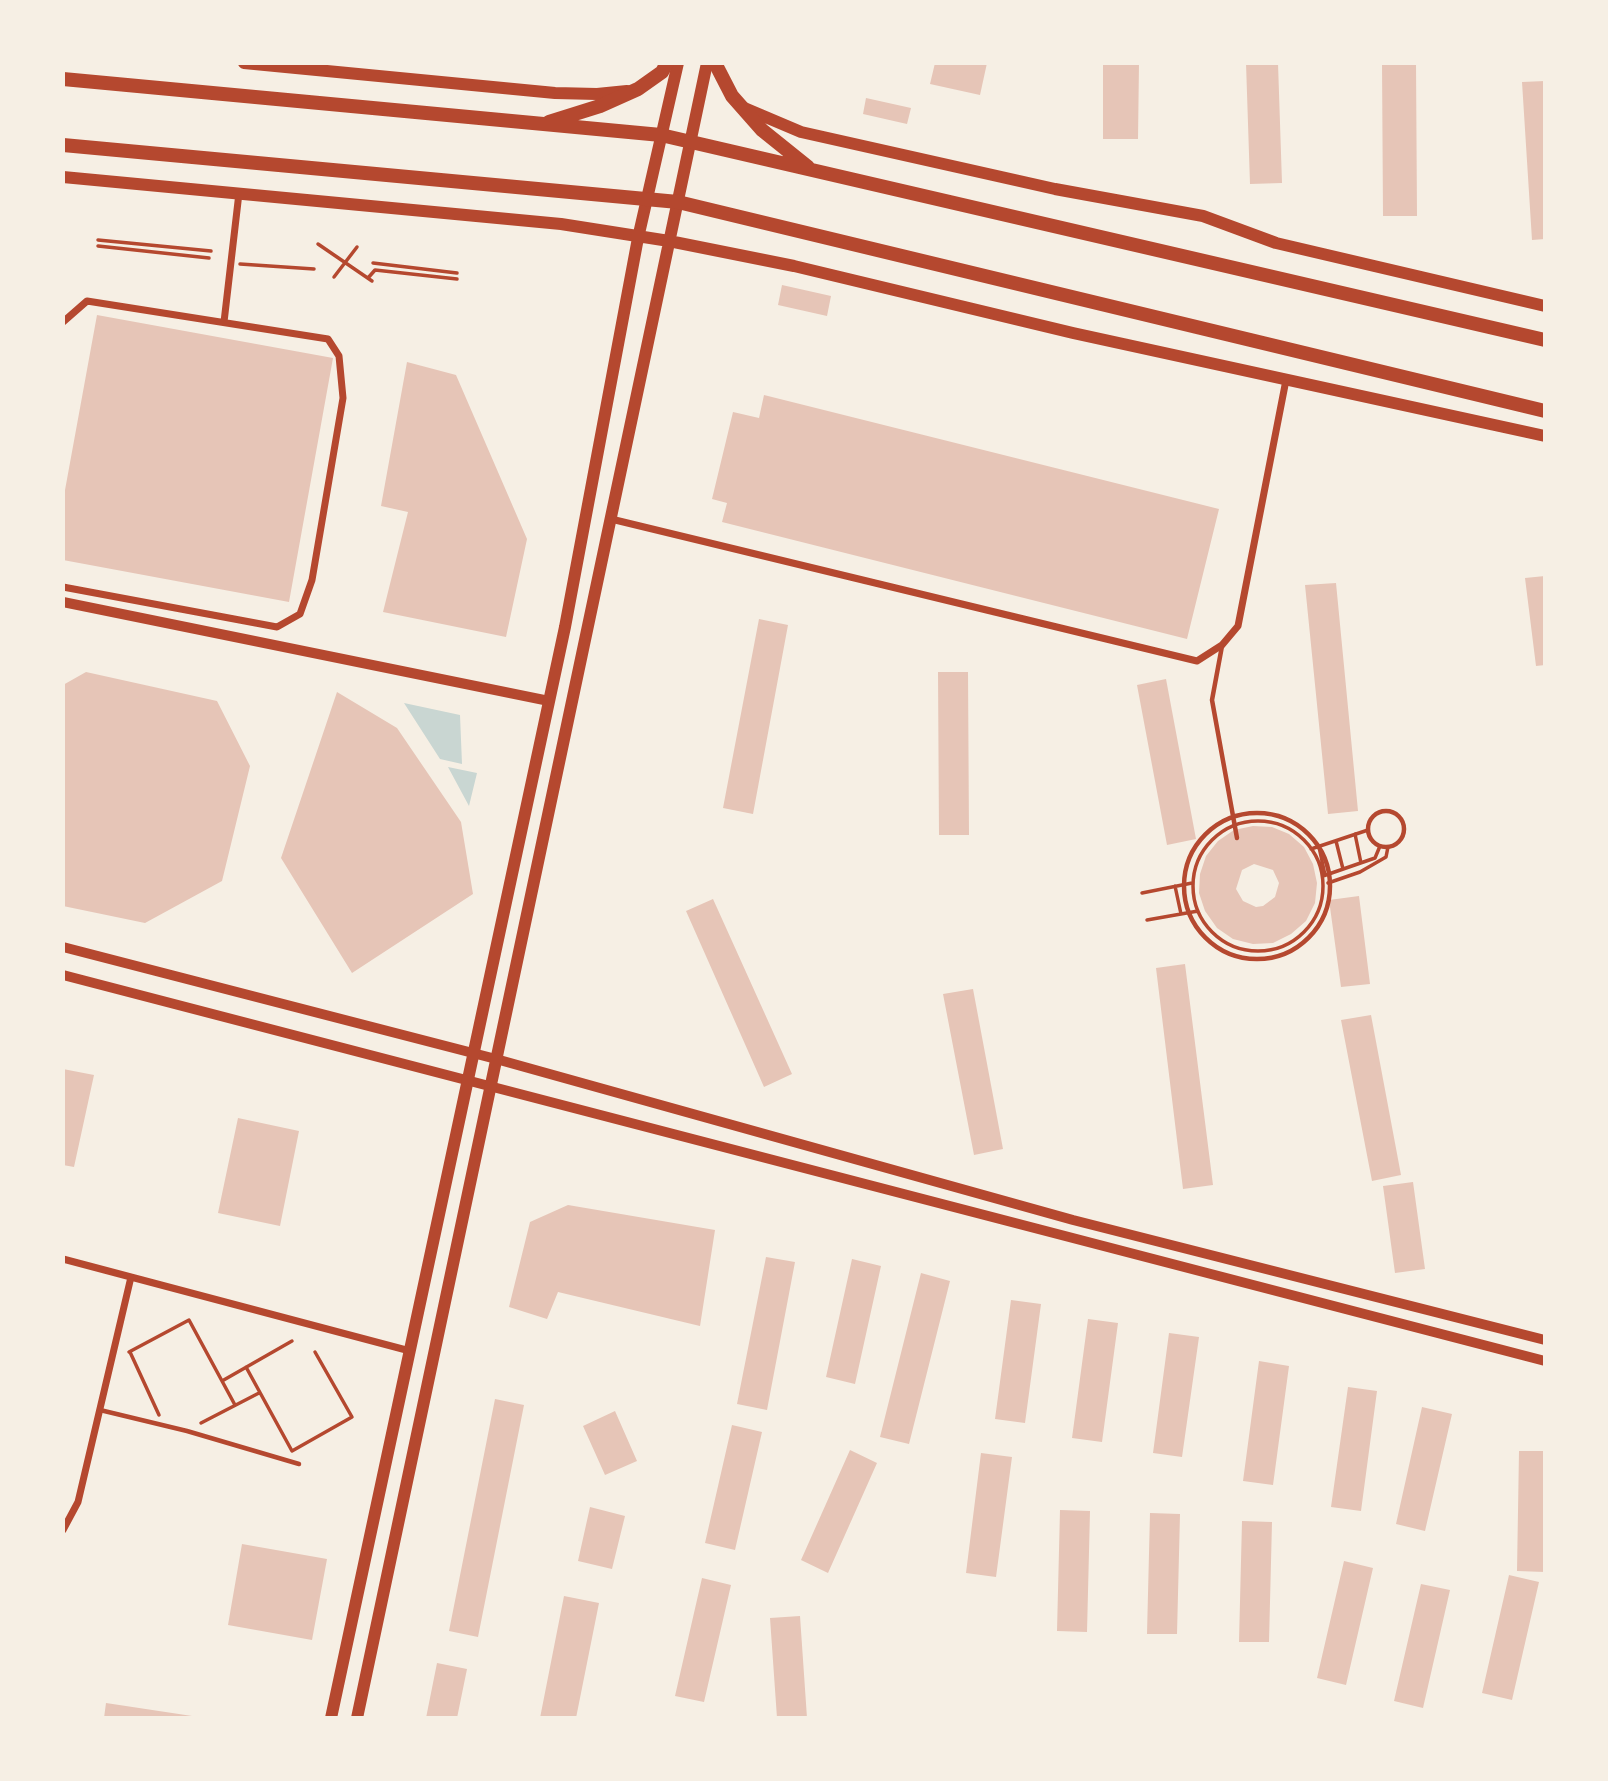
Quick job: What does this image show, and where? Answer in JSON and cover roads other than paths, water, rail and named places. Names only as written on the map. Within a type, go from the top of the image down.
[{"type":"main road","points":[[244,63],[555,93],[597,94],[638,89]]},
{"type":"main road","points":[[540,125],[600,106],[638,89],[662,72],[667,63]]},
{"type":"main road","points":[[331,1718],[549,701],[638,238],[678,63]]},
{"type":"main road","points":[[357,1718],[707,63]]},
{"type":"main road","points":[[715,63],[716,70],[741,107],[762,130],[812,170]]},
{"type":"main road","points":[[63,79],[661,135],[1545,340]]},
{"type":"main road","points":[[741,107],[802,132],[1055,189],[1203,216],[1276,243],[1545,306]]},
{"type":"main road","points":[[63,145],[678,202],[1545,411]]},
{"type":"main road","points":[[63,177],[561,224],[669,241],[794,266],[1073,333],[1545,436]]},
{"type":"street","points":[[224,322],[239,193]]},
{"type":"street","points":[[63,322],[86,301],[328,340],[339,356],[343,398],[312,580],[300,614],[276,626],[63,587]]},
{"type":"street","points":[[611,519],[1197,661],[1222,645],[1238,626],[1286,380]]},
{"type":"street","points":[[63,602],[549,701]]},
{"type":"street","points":[[63,947],[496,1059],[1073,1220],[1545,1340]]},
{"type":"street","points":[[63,975],[490,1089],[1545,1361]]},
{"type":"street","points":[[63,1259],[410,1351]]},
{"type":"street","points":[[63,1530],[78,1502],[131,1277]]},
{"type":"lane","points":[[1222,645],[1212,700],[1237,838]]},
{"type":"lane","points":[[1258,813],[1282,817],[1304,830],[1320,849],[1329,897],[1321,920],[1306,940],[1285,954],[1261,959],[1236,956],[1215,946],[1198,930],[1188,910],[1184,887],[1187,864],[1197,843],[1213,827],[1233,816],[1258,813]]},
{"type":"lane","points":[[1378,813],[1396,814],[1403,824],[1403,836],[1396,845],[1388,847],[1380,846],[1371,839],[1368,831],[1370,821],[1378,813]]},
{"type":"lane","points":[[99,1410],[187,1431],[299,1464]]}]
